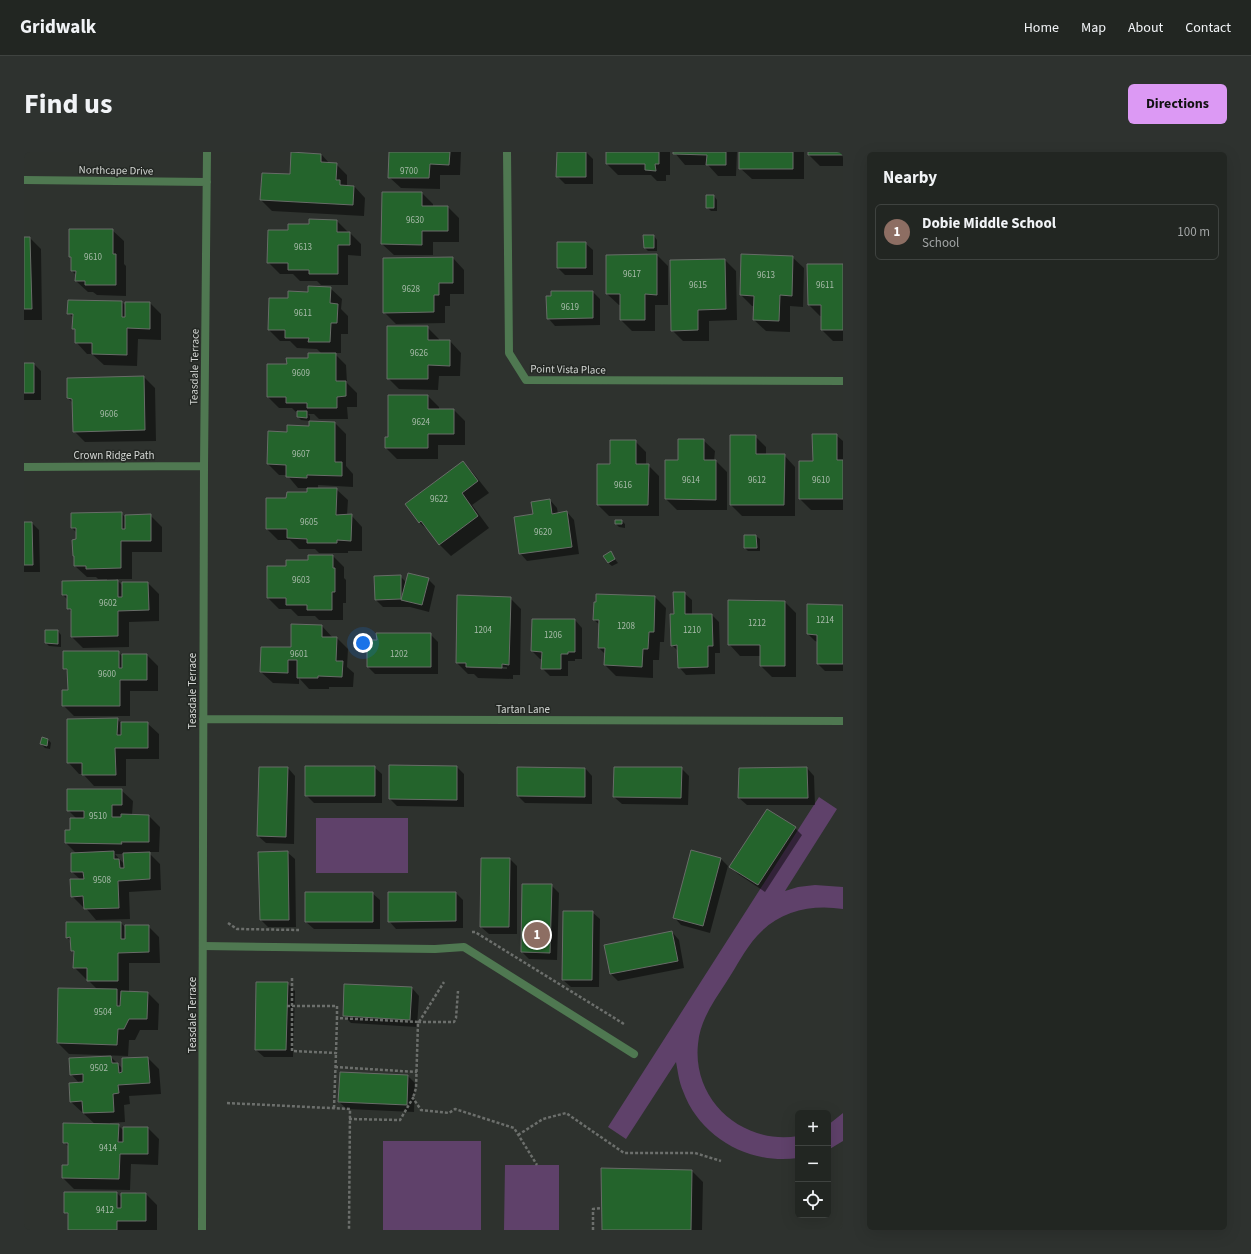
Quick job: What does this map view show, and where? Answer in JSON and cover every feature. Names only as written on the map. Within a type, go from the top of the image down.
[{"type":"street","name":"Teasdale Terrace","points":[[202,1230],[204,466],[207,152]]},
{"type":"street","name":"Point Vista Place","points":[[507,152],[510,353],[526,380],[843,381]]},
{"type":"street","name":"Northcape Drive","points":[[24,180],[207,182]]},
{"type":"street","name":"Crown Ridge Path","points":[[24,467],[204,466]]},
{"type":"street","name":"Tartan Lane","points":[[203,719],[843,721]]},
{"type":"street","points":[[203,946],[435,949],[464,947],[634,1054]]},
{"type":"path","points":[[292,978],[292,1051],[336,1053]]},
{"type":"path","points":[[349,1119],[400,1120],[413,1098],[416,1088],[418,1022],[444,982]]},
{"type":"path","points":[[336,1018],[418,1022],[454,1022],[456,1018],[458,991]]},
{"type":"path","points":[[287,1006],[337,1006],[334,1108]]},
{"type":"path","points":[[335,1067],[417,1072]]},
{"type":"path","points":[[413,1098],[421,1110],[449,1113],[456,1110],[514,1128],[537,1165]]},
{"type":"path","points":[[227,1103],[350,1109],[349,1230]]},
{"type":"path","points":[[518,1135],[543,1119],[566,1113],[624,1153],[696,1153],[721,1161]]},
{"type":"path","points":[[593,1230],[593,1209],[602,1208]]},
{"type":"shaded area","points":[[819,797],[837,809],[785,891],[798,887],[815,885],[843,887],[843,909],[819,908],[796,911],[785,915],[766,927],[749,946],[713,1003],[699,1035],[698,1065],[703,1084],[713,1101],[725,1115],[741,1126],[758,1133],[778,1137],[795,1136],[795,1158],[780,1159],[762,1157],[729,1145],[714,1135],[701,1122],[691,1108],[682,1088],[676,1062],[626,1139],[608,1127]]},
{"type":"shaded area","points":[[316,818],[408,818],[408,873],[316,873]]},
{"type":"shaded area","points":[[843,1113],[843,1141],[831,1148],[831,1146],[831,1123]]},
{"type":"shaded area","points":[[383,1141],[481,1141],[481,1230],[383,1230]]},
{"type":"shaded area","points":[[505,1165],[559,1165],[559,1230],[504,1230]]},
{"type":"building","points":[[291,152],[321,154],[321,162],[337,163],[336,180],[340,180],[340,185],[354,186],[353,205],[260,200],[262,173],[290,174]]},
{"type":"building","points":[[389,152],[450,152],[449,165],[430,164],[429,178],[388,178]]},
{"type":"building","points":[[557,152],[586,152],[586,177],[556,177]]},
{"type":"building","points":[[606,152],[659,152],[659,164],[655,164],[656,171],[645,170],[645,164],[606,164]]},
{"type":"building","points":[[673,152],[726,152],[726,165],[706,165],[707,155],[673,154]]},
{"type":"building","points":[[739,152],[793,152],[793,169],[739,169]]},
{"type":"building","points":[[808,152],[843,152],[843,155],[808,155]]},
{"type":"building","points":[[382,192],[422,192],[422,206],[448,206],[448,231],[422,231],[422,245],[381,244]]},
{"type":"building","points":[[706,195],[714,195],[714,208],[706,208]]},
{"type":"building","points":[[309,219],[337,220],[337,232],[350,232],[350,245],[338,245],[338,274],[309,274],[309,270],[288,270],[288,263],[267,263],[268,230],[288,230],[288,224],[309,224]]},
{"type":"building","points":[[69,229],[113,229],[113,254],[116,254],[116,285],[85,285],[85,281],[75,281],[76,271],[71,271],[71,257],[69,257]]},
{"type":"building","points":[[643,235],[654,235],[654,248],[644,248]]},
{"type":"building","points":[[24,237],[30,237],[32,309],[24,309]]},
{"type":"building","points":[[557,242],[586,242],[586,268],[557,268]]},
{"type":"building","points":[[657,254],[657,295],[645,294],[645,320],[620,320],[620,294],[606,294],[606,255]]},
{"type":"building","points":[[741,254],[793,256],[792,296],[780,295],[779,321],[753,320],[754,296],[740,295]]},
{"type":"building","points":[[453,257],[453,283],[439,283],[439,295],[434,295],[434,312],[383,313],[383,258]]},
{"type":"building","points":[[725,259],[726,309],[698,310],[698,330],[671,331],[670,260]]},
{"type":"building","points":[[807,264],[843,264],[843,330],[821,330],[821,305],[808,305]]},
{"type":"building","points":[[308,286],[331,287],[330,303],[338,304],[337,323],[331,323],[330,342],[308,342],[309,338],[285,338],[285,330],[268,330],[269,298],[288,298],[288,291],[308,292]]},
{"type":"building","points":[[551,291],[593,291],[593,318],[547,319],[546,296],[551,296]]},
{"type":"building","points":[[68,300],[122,301],[122,317],[125,317],[125,302],[150,302],[150,329],[127,328],[127,355],[92,354],[92,343],[75,343],[75,329],[72,329],[73,314],[67,314]]},
{"type":"building","points":[[387,326],[428,326],[428,340],[450,340],[450,366],[428,365],[428,379],[387,379]]},
{"type":"building","points":[[308,353],[336,353],[336,381],[346,381],[346,396],[337,397],[337,408],[307,408],[307,403],[286,403],[286,397],[267,397],[267,364],[287,364],[286,358],[308,358]]},
{"type":"building","points":[[24,363],[34,363],[34,393],[24,393]]},
{"type":"building","points":[[144,376],[145,430],[73,432],[72,399],[67,398],[67,378]]},
{"type":"building","points":[[388,395],[428,395],[428,409],[454,409],[454,434],[428,434],[428,448],[385,448],[385,437],[388,437]]},
{"type":"building","points":[[297,411],[307,411],[307,418],[297,417]]},
{"type":"building","points":[[309,421],[335,422],[335,462],[342,462],[342,476],[307,475],[307,478],[286,477],[286,465],[267,464],[268,431],[287,432],[287,425],[309,426]]},
{"type":"building","points":[[812,434],[837,434],[837,460],[843,460],[843,499],[799,499],[799,461],[813,461]]},
{"type":"building","points":[[730,435],[756,435],[756,454],[785,454],[784,505],[730,505]]},
{"type":"building","points":[[678,439],[704,439],[704,460],[716,460],[716,500],[665,499],[665,460],[678,460]]},
{"type":"building","points":[[610,440],[636,440],[636,464],[649,464],[648,505],[597,505],[597,464],[610,464]]},
{"type":"building","points":[[463,461],[478,481],[462,493],[478,516],[439,545],[421,521],[419,523],[405,504]]},
{"type":"building","points":[[307,488],[337,488],[336,515],[352,514],[351,541],[337,540],[337,543],[307,543],[307,539],[287,538],[287,529],[266,529],[266,498],[286,498],[287,492],[307,492]]},
{"type":"building","points":[[550,499],[552,514],[567,511],[572,547],[519,554],[514,517],[533,514],[531,502]]},
{"type":"building","points":[[122,512],[122,529],[125,529],[125,515],[151,514],[151,541],[121,541],[121,568],[86,569],[86,566],[74,566],[72,540],[76,539],[76,528],[71,528],[71,513]]},
{"type":"building","points":[[615,520],[622,520],[622,524],[615,524]]},
{"type":"building","points":[[24,522],[32,522],[33,565],[24,565]]},
{"type":"building","points":[[744,535],[756,535],[757,548],[744,548]]},
{"type":"building","points":[[611,551],[615,559],[608,563],[603,556]]},
{"type":"building","points":[[308,555],[333,555],[333,568],[335,568],[335,592],[332,592],[332,610],[307,610],[307,605],[286,605],[286,598],[267,598],[267,566],[286,566],[286,560],[308,560]]},
{"type":"building","points":[[408,573],[429,578],[422,605],[401,600]]},
{"type":"building","points":[[401,575],[401,599],[375,600],[374,576]]},
{"type":"building","points":[[118,580],[118,597],[122,597],[122,582],[148,582],[149,610],[118,611],[118,636],[71,637],[71,609],[67,609],[67,595],[62,595],[62,581]]},
{"type":"building","points":[[673,592],[685,592],[685,614],[712,614],[713,646],[708,646],[708,667],[678,668],[677,645],[671,646],[670,614],[674,614]]},
{"type":"building","points":[[596,594],[655,596],[654,632],[649,632],[648,649],[643,649],[642,667],[604,665],[605,648],[598,648],[599,620],[593,620]]},
{"type":"building","points":[[457,595],[511,597],[509,665],[502,664],[502,668],[466,667],[466,663],[456,663]]},
{"type":"building","points":[[728,600],[785,601],[785,666],[760,666],[760,645],[728,645]]},
{"type":"building","points":[[807,604],[843,605],[843,664],[817,664],[817,635],[807,634]]},
{"type":"building","points":[[532,619],[575,619],[575,652],[561,654],[561,669],[541,669],[542,652],[531,651]]},
{"type":"building","points":[[291,624],[322,625],[322,637],[337,637],[336,661],[343,661],[342,677],[318,676],[318,678],[297,678],[297,660],[288,660],[288,673],[260,672],[261,647],[291,647]]},
{"type":"building","points":[[45,630],[58,630],[58,644],[45,643]]},
{"type":"building","points":[[376,633],[431,633],[431,667],[367,667],[367,640],[377,640]]},
{"type":"building","points":[[63,651],[119,651],[119,668],[122,668],[122,654],[147,654],[147,680],[120,680],[120,706],[62,706],[62,690],[68,690],[67,669],[63,669]]},
{"type":"building","points":[[118,718],[117,735],[121,735],[121,722],[148,722],[148,748],[115,748],[116,775],[82,775],[82,763],[67,763],[67,719]]},
{"type":"building","points":[[42,737],[48,739],[47,746],[40,744]]},
{"type":"building","points":[[389,765],[457,766],[457,800],[389,799]]},
{"type":"building","points":[[305,766],[375,766],[375,796],[305,796]]},
{"type":"building","points":[[259,767],[288,767],[286,837],[257,836]]},
{"type":"building","points":[[517,767],[585,768],[585,797],[517,796]]},
{"type":"building","points":[[614,767],[682,767],[681,798],[613,797]]},
{"type":"building","points":[[807,767],[808,798],[738,798],[739,768]]},
{"type":"building","points":[[67,789],[122,789],[122,805],[112,805],[112,817],[121,817],[121,814],[149,815],[149,842],[121,842],[122,844],[65,843],[65,830],[70,830],[70,818],[84,818],[84,811],[67,811]]},
{"type":"building","points":[[767,809],[796,827],[758,885],[729,867]]},
{"type":"building","points":[[691,850],[721,858],[703,926],[673,918]]},
{"type":"building","points":[[114,851],[114,859],[119,859],[120,868],[124,868],[123,853],[150,852],[150,879],[118,881],[119,908],[84,909],[83,896],[71,897],[70,879],[84,879],[83,872],[71,872],[71,853]]},
{"type":"building","points":[[288,851],[289,920],[260,920],[258,852]]},
{"type":"building","points":[[481,858],[510,858],[509,927],[480,927]]},
{"type":"building","points":[[522,884],[552,884],[550,953],[521,952]]},
{"type":"building","points":[[305,892],[373,892],[373,922],[305,922]]},
{"type":"building","points":[[388,892],[456,892],[456,921],[388,922]]},
{"type":"building","points":[[563,911],[593,911],[592,980],[562,980]]},
{"type":"building","points":[[66,922],[121,922],[121,939],[125,939],[125,925],[149,925],[149,952],[118,953],[118,981],[87,981],[87,968],[73,968],[74,951],[71,951],[70,937],[66,938]]},
{"type":"building","points":[[672,931],[678,961],[610,974],[604,945]]},
{"type":"building","points":[[256,982],[288,982],[286,1050],[255,1050]]},
{"type":"building","points":[[344,984],[412,987],[410,1020],[343,1016]]},
{"type":"building","points":[[58,988],[117,989],[117,1006],[120,1006],[121,991],[148,992],[147,1019],[129,1019],[124,1029],[118,1029],[117,1045],[57,1043]]},
{"type":"building","points":[[111,1056],[112,1063],[118,1063],[119,1073],[122,1072],[122,1058],[148,1057],[150,1083],[118,1085],[119,1093],[113,1094],[114,1112],[83,1113],[82,1101],[70,1102],[69,1083],[83,1082],[83,1074],[70,1075],[69,1058]]},
{"type":"building","points":[[340,1072],[408,1075],[407,1105],[338,1102]]},
{"type":"building","points":[[63,1123],[119,1124],[118,1142],[123,1142],[123,1127],[148,1127],[148,1154],[120,1154],[119,1179],[62,1178],[62,1165],[68,1165],[68,1143],[63,1143]]},
{"type":"building","points":[[601,1168],[692,1170],[691,1230],[602,1230]]},
{"type":"building","points":[[64,1192],[117,1192],[117,1208],[121,1208],[121,1193],[146,1193],[146,1221],[117,1221],[117,1230],[68,1230],[68,1213],[64,1213]]},
{"type":"place","name":"Dobie Middle School","points":[[537,935]]}]
